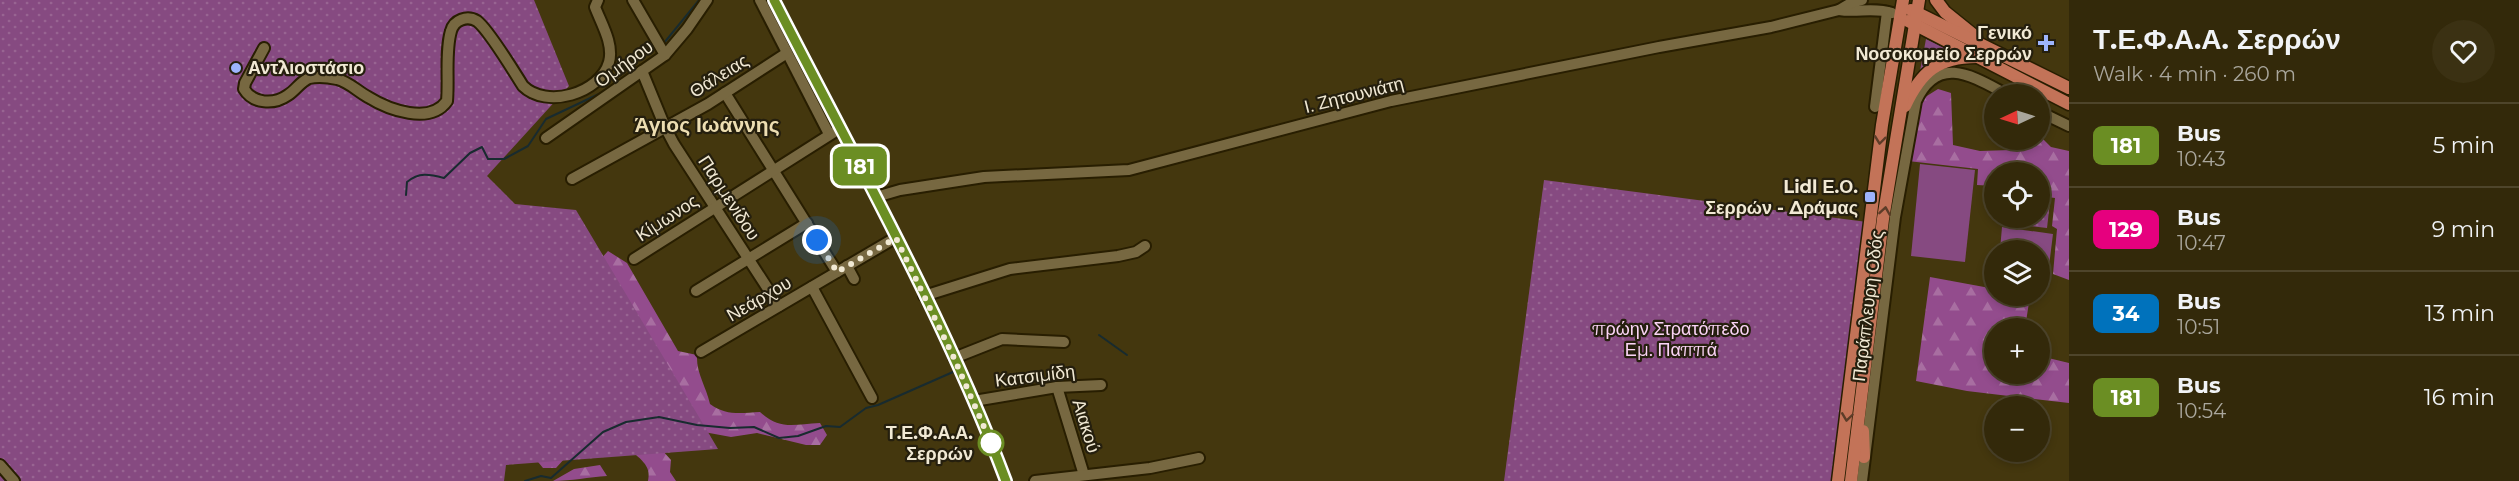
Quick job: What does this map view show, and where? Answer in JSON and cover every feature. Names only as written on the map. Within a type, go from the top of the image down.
[{"type":"main road","points":[[1851,481],[1874,288],[1919,0]]},
{"type":"main road","points":[[1936,0],[1957,23],[1995,52]]},
{"type":"main road","points":[[1900,6],[1915,19],[1978,57],[2069,104]]},
{"type":"main road","points":[[1838,481],[1882,125],[1900,6]]},
{"type":"main road","points":[[1915,19],[1995,52],[2069,88]]},
{"type":"main road","points":[[1898,127],[1911,94],[1933,67],[1949,60],[1978,57]]},
{"type":"main road","points":[[1861,394],[1864,457]]},
{"type":"street","points":[[264,48],[245,83],[244,89],[254,99],[267,101],[281,99],[302,81],[324,76],[347,82],[383,104],[426,115],[442,108],[447,101],[448,44],[451,29],[456,21],[465,18],[476,20],[484,29],[530,93],[549,98],[580,92],[591,86],[606,70],[610,58],[609,48],[595,7],[598,0]]},
{"type":"street","points":[[633,0],[665,55]]},
{"type":"street","name":"Ομήρου","points":[[546,138],[665,55],[707,0]]},
{"type":"street","points":[[760,0],[787,53],[876,197],[974,401],[1006,481]]},
{"type":"street","points":[[774,0],[834,131]]},
{"type":"street","points":[[1839,5],[1862,0]]},
{"type":"street","points":[[1839,5],[1887,12],[1900,6]]},
{"type":"street","name":"Ι. Ζητουνιάτη","points":[[876,197],[900,190],[984,177],[1130,170],[1391,101],[1754,30],[1839,5]]},
{"type":"street","points":[[1875,108],[1887,12]]},
{"type":"street","name":"Θάλειας","points":[[572,179],[725,93],[787,53]]},
{"type":"street","name":"Παρμενίδου","points":[[642,71],[665,128],[779,306]]},
{"type":"street","name":"Παράπλευρη Οδός","points":[[1862,481],[1895,217],[1916,101],[1923,89],[1933,81],[1954,72],[1966,73],[1987,84]]},
{"type":"street","points":[[725,93],[837,272]]},
{"type":"street","points":[[2050,117],[2069,126]]},
{"type":"street","name":"Κίμωνος","points":[[634,259],[834,131]]},
{"type":"street","points":[[696,291],[807,223]]},
{"type":"street","name":"Νεάρχου","points":[[701,352],[896,238]]},
{"type":"street","points":[[924,296],[1010,269],[1118,256],[1136,252],[1145,246]]},
{"type":"street","points":[[847,266],[854,279]]},
{"type":"street","points":[[812,287],[872,398]]},
{"type":"street","points":[[954,358],[1002,339],[1064,342]]},
{"type":"street","name":"Κατσιμίδη","points":[[974,401],[1057,387],[1101,385]]},
{"type":"street","name":"Αιακού","points":[[1057,387],[1084,475]]},
{"type":"street","points":[[1035,481],[1150,468],[1199,458]]},
{"type":"street","points":[[0,465],[14,481]]},
{"type":"green space","points":[[0,0],[534,0],[569,86],[487,176],[515,204],[576,210],[718,449],[506,465],[504,481],[0,481]]},
{"type":"green space","points":[[1926,39],[1951,51],[1932,59],[1920,71]]},
{"type":"green space","points":[[1938,89],[1951,93],[1953,145],[1980,151],[2050,150],[2050,146],[2069,151],[2069,280],[2053,274],[2057,229],[2052,226],[2055,198],[2050,197],[2050,162],[1984,162],[1984,185],[1977,185],[1978,169],[1908,161],[1922,99]]},
{"type":"green space","points":[[1920,164],[1975,170],[1965,262],[1911,256]]},
{"type":"green space","name":"πρώην Στρατόπεδο Εμ. Παππά","points":[[1544,180],[1867,222],[1835,481],[1504,481]]},
{"type":"green space","points":[[2002,228],[2053,234],[2050,258],[2050,240],[2001,240]]},
{"type":"green space","points":[[608,251],[627,263],[678,351],[697,355],[700,374],[710,404],[728,412],[760,412],[781,424],[820,423],[827,435],[820,445],[806,445],[757,433],[731,437],[693,430],[565,458],[556,468],[543,468],[534,457],[599,261]]},
{"type":"green space","points":[[1930,277],[1984,287],[1984,306],[2028,306],[2027,318],[1984,318],[1984,384],[2050,384],[2050,358],[2069,363],[2069,403],[2050,401],[2050,396],[2010,396],[1916,381]]},
{"type":"green space","points":[[662,450],[671,460],[670,472],[676,481],[648,481],[648,469],[635,454]]},
{"type":"green space","points":[[600,465],[607,476],[553,481],[574,469]]},
{"type":"waterway","points":[[664,43],[699,0]]},
{"type":"waterway","points":[[623,78],[656,55]]},
{"type":"waterway","points":[[406,195],[407,182],[411,179],[424,175],[444,178],[470,153],[482,147],[488,159],[504,159],[528,146],[546,119],[601,93]]},
{"type":"waterway","points":[[1099,335],[1127,355]]},
{"type":"waterway","points":[[525,481],[541,476],[551,478],[603,432],[626,422],[659,417],[697,425],[730,428],[754,427],[779,438],[798,436],[826,426],[840,427],[866,408],[878,405],[953,372]]},
{"type":"bus line","name":"181","points":[[774,0],[876,197],[954,358],[1006,481]]},
{"type":"place","name":"Γενικό Νοσοκομείο Σερρών","points":[[2046,43]]},
{"type":"place","name":"Αντλιοστάσιο","points":[[236,68]]},
{"type":"place","name":"Lidl Ε.Ο. Σερρών - Δράμας","points":[[1870,197]]},
{"type":"place","name":"Τ.Ε.Φ.Α.Α. Σερρών","points":[[991,443]]},
{"type":"district","name":"Άγιος Ιωάννης","points":[[707,124]]},
{"type":"route","points":[[817,240],[837,272],[896,238],[974,401],[991,443]]}]
